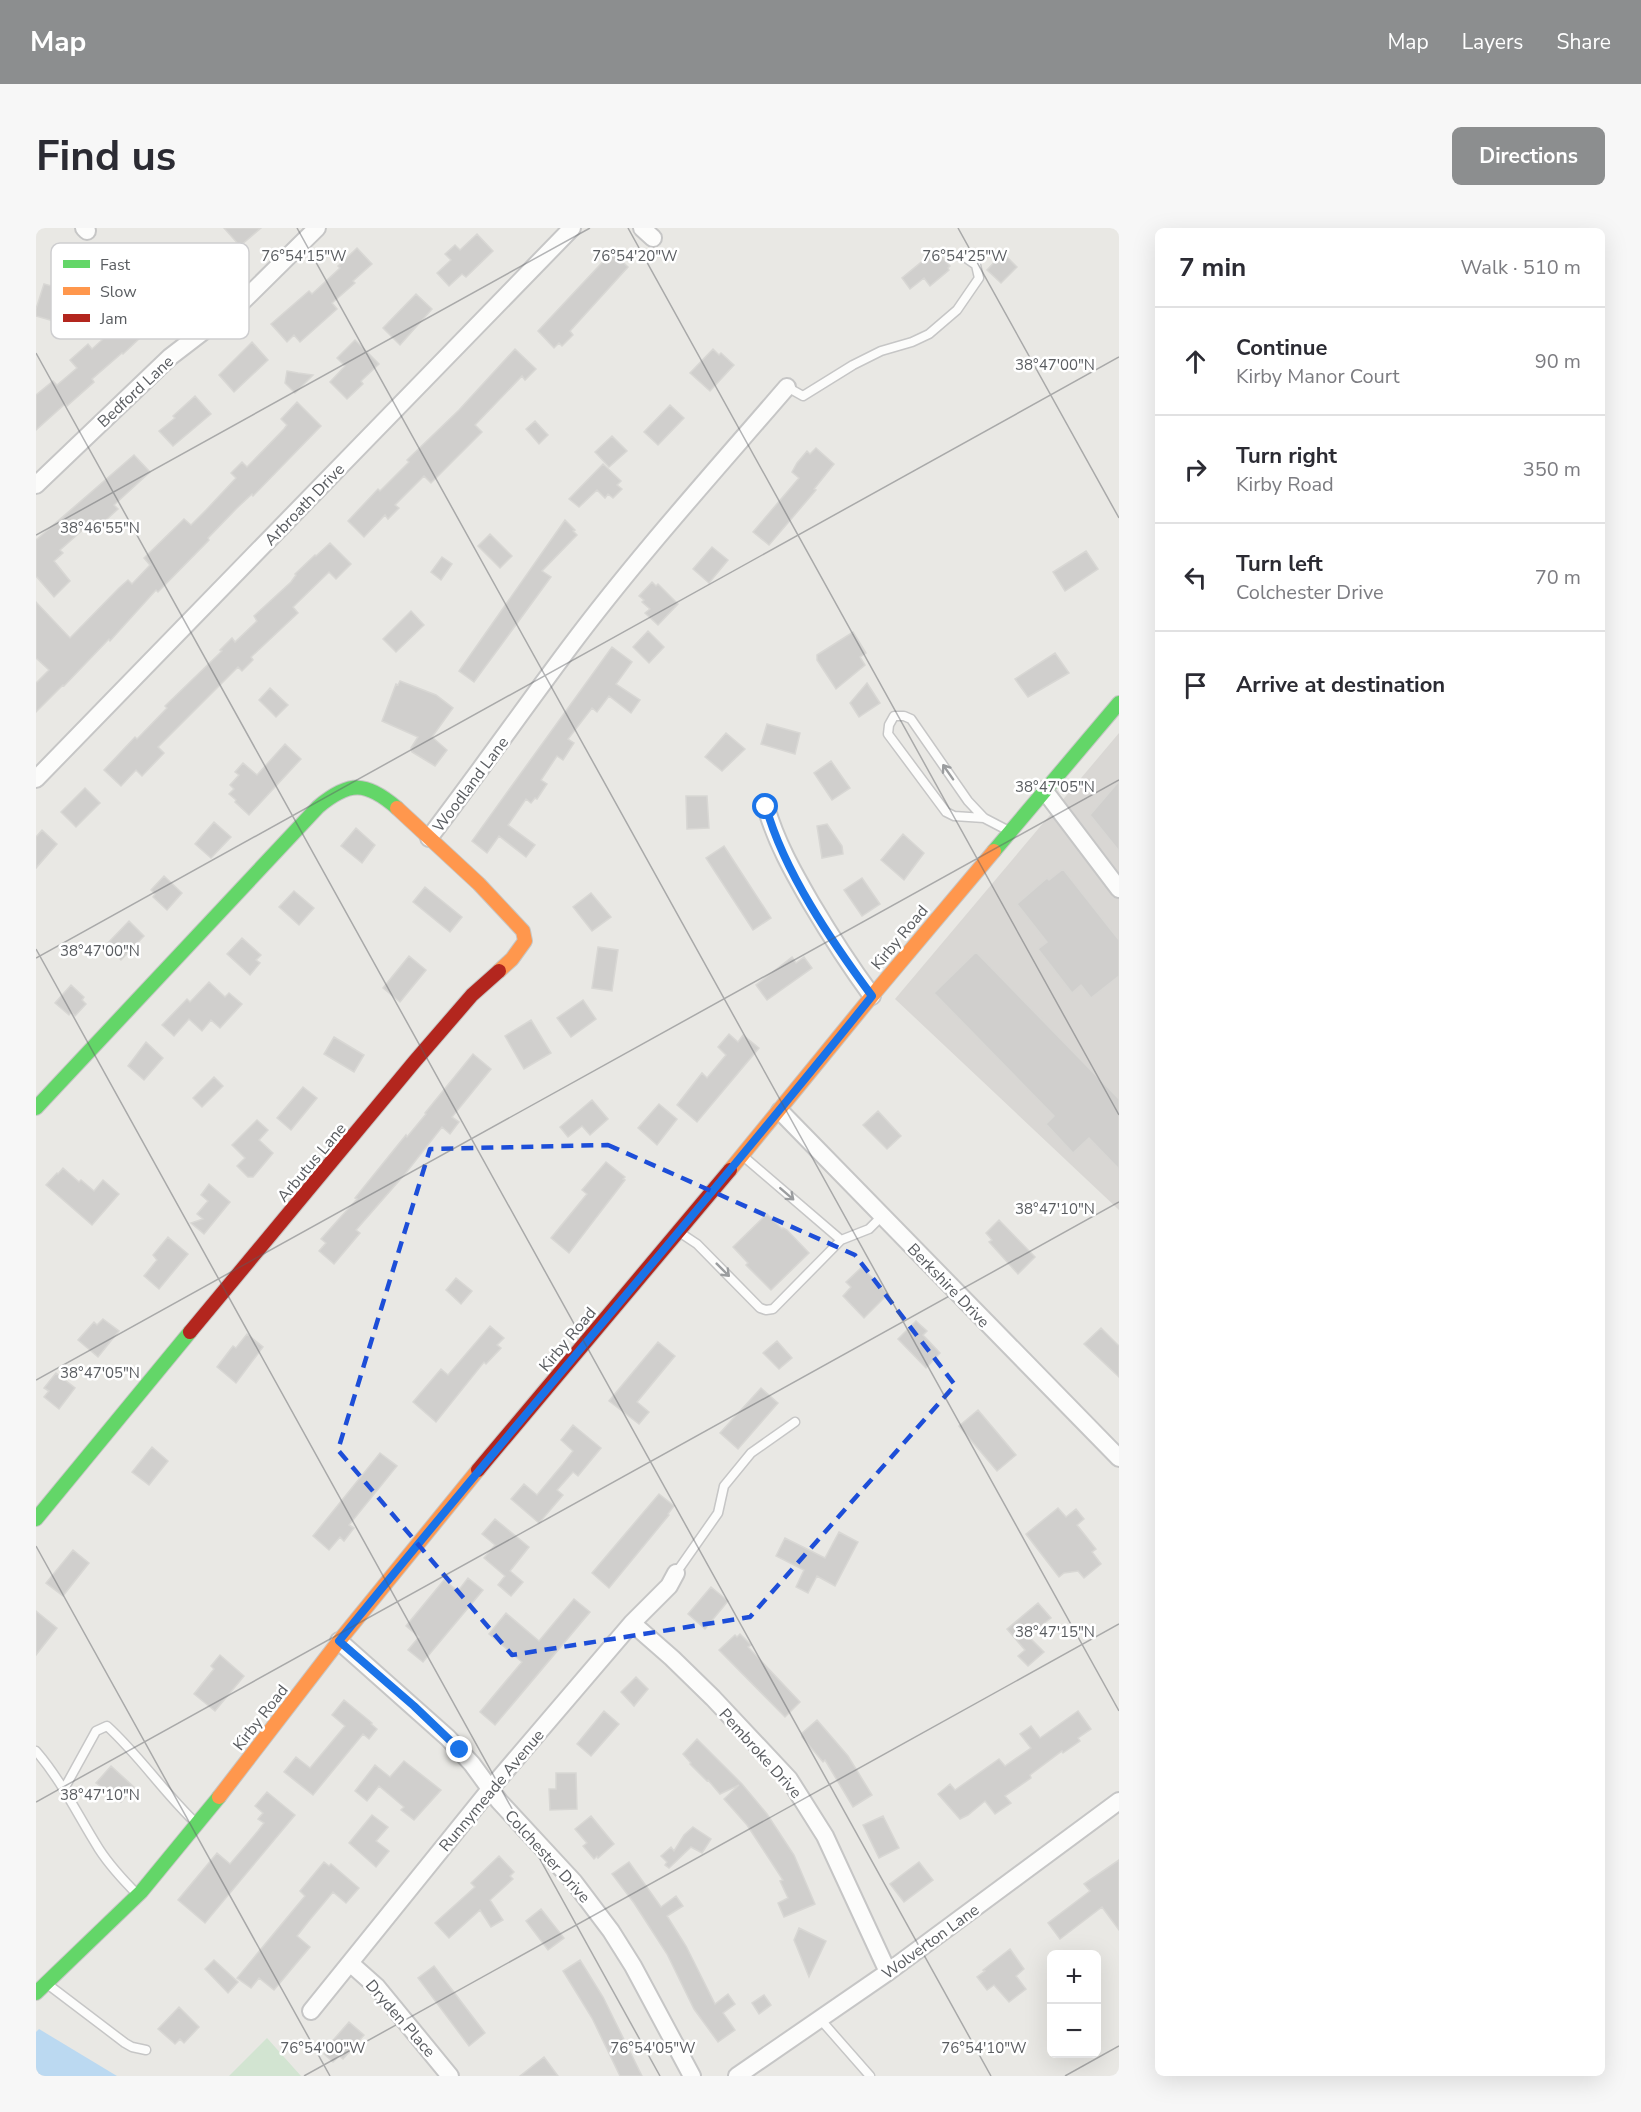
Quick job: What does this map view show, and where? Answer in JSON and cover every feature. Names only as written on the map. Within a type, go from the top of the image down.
[{"type":"main road","name":"Kirby Road","points":[[41,1988],[138,1895],[197,1824],[339,1641],[441,1515],[743,1156],[872,996],[1044,790],[1119,703]]},
{"type":"main road","name":"Woodland Lane","points":[[36,1108],[318,807],[334,794],[358,785],[366,787],[381,794],[429,838]]},
{"type":"main road","name":"Arbutus Lane","points":[[36,1519],[415,1061],[472,995],[512,959],[525,941],[519,925],[429,838]]},
{"type":"street","name":"Bedford Lane","points":[[249,296],[317,228]]},
{"type":"street","name":"Arbroath Drive","points":[[36,779],[572,228]]},
{"type":"street","name":"Bedford Lane","points":[[36,485],[170,357],[194,339]]},
{"type":"street","name":"Woodland Lane","points":[[429,838],[569,648],[648,548],[787,387]]},
{"type":"street","points":[[1044,790],[1119,889]]},
{"type":"street","points":[[766,807],[777,841],[794,873],[843,956],[872,996]]},
{"type":"street","name":"Berkshire Drive","points":[[780,1111],[1119,1458]]},
{"type":"street","name":"Runnymeade Avenue","points":[[311,2011],[490,1788],[632,1623],[669,1586],[676,1573]]},
{"type":"street","name":"Pembroke Drive","points":[[632,1623],[713,1698],[789,1779],[825,1836],[888,1972]]},
{"type":"street","name":"Colchester Drive","points":[[339,1641],[448,1738],[499,1801],[574,1882],[610,1930],[633,1966],[692,2076]]},
{"type":"street","name":"Wolverton Lane","points":[[737,2076],[888,1972],[1119,1801]]},
{"type":"street","name":"Dryden Place","points":[[350,1963],[377,1988],[450,2076]]},
{"type":"lane","points":[[787,387],[803,396],[853,365],[881,351],[912,342],[929,334],[957,310],[979,278],[976,265],[966,258]]},
{"type":"lane","points":[[984,818],[954,816],[946,812],[888,734],[889,725],[894,717],[904,716],[911,719],[968,801],[984,818],[1010,831]]},
{"type":"lane","points":[[743,1156],[841,1240]]},
{"type":"lane","points":[[679,1232],[697,1244],[760,1308],[766,1310],[773,1309],[784,1299],[841,1240],[869,1229],[882,1216]]},
{"type":"lane","points":[[676,1573],[718,1513],[724,1486],[751,1453],[795,1422]]},
{"type":"lane","points":[[64,1789],[96,1731],[107,1726],[138,1756],[175,1803],[197,1824]]},
{"type":"lane","points":[[36,1751],[53,1771],[99,1849],[118,1876],[138,1895]]},
{"type":"lane","points":[[41,1988],[125,2043],[146,2050]]},
{"type":"lane","points":[[820,2019],[870,2076]]},
{"type":"highlighted area","points":[[608,1145],[855,1255],[955,1385],[750,1617],[512,1655],[338,1450],[430,1149]]},
{"type":"shaded area","points":[[1119,733],[1119,1210],[895,999]]},
{"type":"green space","points":[[267,2038],[301,2076],[229,2076]]},
{"type":"water","points":[[39,2029],[117,2076],[36,2076],[36,2032]]},
{"type":"building","points":[[224,228],[261,228],[244,243],[237,243]]},
{"type":"building","points":[[477,234],[493,251],[466,277],[462,274],[449,286],[437,273],[451,260],[445,254],[455,245],[460,250]]},
{"type":"building","points":[[357,248],[372,264],[332,303],[337,309],[300,342],[294,335],[287,342],[271,324],[309,291],[312,294],[340,268],[338,266]]},
{"type":"building","points":[[936,250],[950,266],[949,270],[930,286],[924,278],[910,289],[902,278]]},
{"type":"building","points":[[612,252],[628,267],[570,331],[573,335],[562,346],[559,343],[554,348],[538,331]]},
{"type":"building","points":[[1003,253],[1017,267],[1001,283],[987,270]]},
{"type":"building","points":[[44,284],[51,286],[51,320],[36,316]]},
{"type":"building","points":[[416,294],[432,309],[400,345],[383,328]]},
{"type":"building","points":[[103,339],[139,339],[92,379],[94,382],[67,406],[65,404],[36,430],[36,395],[53,381],[57,385],[77,368],[70,360],[88,344],[92,349]]},
{"type":"building","points":[[355,340],[379,364],[361,381],[363,384],[347,399],[330,382],[345,366],[337,358]]},
{"type":"building","points":[[252,342],[268,360],[234,392],[219,375]]},
{"type":"building","points":[[515,349],[536,369],[525,380],[522,376],[475,425],[482,432],[431,483],[424,476],[395,505],[399,508],[388,519],[385,515],[364,537],[348,521],[378,489],[380,491],[409,462],[407,460],[459,410]]},
{"type":"building","points":[[713,349],[734,365],[710,391],[690,373]]},
{"type":"building","points":[[287,371],[313,375],[295,393],[285,383]]},
{"type":"building","points":[[195,396],[211,414],[173,446],[159,431],[175,418],[173,416]]},
{"type":"building","points":[[297,402],[321,426],[253,496],[252,494],[237,508],[158,592],[156,590],[110,641],[109,639],[36,712],[36,683],[49,670],[36,658],[36,602],[70,638],[128,580],[132,584],[150,565],[144,558],[184,519],[191,525],[206,510],[236,478],[231,473],[242,462],[247,467],[284,429],[287,425],[281,419]]},
{"type":"building","points":[[670,405],[684,418],[658,445],[644,432]]},
{"type":"building","points":[[535,421],[548,435],[539,444],[526,429]]},
{"type":"building","points":[[612,436],[627,451],[609,467],[595,452]]},
{"type":"building","points":[[816,448],[834,464],[814,489],[816,490],[769,545],[753,532],[799,478],[792,472],[797,463],[807,451],[810,454]]},
{"type":"building","points":[[134,455],[150,472],[114,505],[118,509],[94,531],[86,527],[60,550],[63,553],[54,561],[70,581],[54,597],[36,576],[36,540]]},
{"type":"building","points":[[603,464],[621,481],[617,485],[622,489],[613,498],[608,494],[605,498],[597,490],[579,507],[569,499]]},
{"type":"building","points":[[565,520],[577,535],[542,571],[551,577],[474,682],[459,671]]},
{"type":"building","points":[[490,534],[512,556],[500,568],[478,546]]},
{"type":"building","points":[[330,543],[351,564],[336,579],[329,572],[293,607],[298,613],[251,657],[253,660],[242,671],[238,667],[158,747],[164,753],[142,776],[136,770],[121,786],[104,770],[135,737],[137,739],[167,708],[165,706],[222,651],[220,650],[232,638],[235,642],[257,621],[254,616],[291,582],[295,574]]},
{"type":"building","points":[[712,547],[728,560],[709,583],[693,569]]},
{"type":"building","points":[[1086,551],[1098,569],[1065,591],[1053,572]]},
{"type":"building","points":[[442,557],[452,564],[441,580],[431,572]]},
{"type":"building","points":[[652,582],[656,586],[658,584],[678,604],[658,625],[645,613],[650,609],[639,596]]},
{"type":"building","points":[[411,611],[424,625],[396,652],[383,639]]},
{"type":"building","points":[[648,631],[664,647],[649,663],[633,647]]},
{"type":"building","points":[[853,632],[866,653],[860,657],[865,665],[836,689],[817,660],[817,655]]},
{"type":"building","points":[[612,647],[632,662],[616,684],[640,700],[631,713],[609,696],[597,712],[592,708],[568,739],[574,743],[563,760],[557,756],[541,780],[547,784],[537,799],[535,798],[531,803],[526,799],[508,825],[535,845],[526,857],[499,836],[487,853],[472,841]]},
{"type":"building","points":[[1055,653],[1069,673],[1028,697],[1015,679]]},
{"type":"building","points":[[400,681],[436,695],[453,708],[432,737],[447,750],[435,766],[412,752],[411,748],[418,737],[382,721],[396,684],[398,685]]},
{"type":"building","points":[[867,683],[880,703],[859,717],[850,703]]},
{"type":"building","points":[[270,688],[288,705],[276,717],[259,700]]},
{"type":"building","points":[[767,724],[800,733],[795,754],[761,744]]},
{"type":"building","points":[[726,733],[745,749],[722,771],[705,757]]},
{"type":"building","points":[[285,744],[301,759],[249,815],[229,794],[234,789],[230,785],[239,775],[235,772],[243,763],[257,775]]},
{"type":"building","points":[[831,761],[850,788],[832,800],[814,773]]},
{"type":"building","points":[[1119,781],[1119,851],[1090,815]]},
{"type":"building","points":[[85,788],[100,803],[76,827],[61,812]]},
{"type":"building","points":[[686,796],[707,796],[709,828],[687,829]]},
{"type":"building","points":[[214,822],[231,837],[211,858],[195,844]]},
{"type":"building","points":[[827,824],[842,846],[843,854],[822,858],[817,826]]},
{"type":"building","points":[[356,828],[375,845],[362,863],[341,846]]},
{"type":"building","points":[[42,830],[57,844],[36,868],[36,837]]},
{"type":"building","points":[[903,834],[924,853],[904,880],[881,860]]},
{"type":"building","points":[[724,846],[771,918],[753,930],[706,858]]},
{"type":"building","points":[[1063,869],[1119,940],[1119,976],[1091,998],[1081,985],[1072,993],[1038,949],[1047,942],[1017,904],[1047,878],[1049,880]]},
{"type":"building","points":[[164,876],[182,893],[167,910],[153,897],[155,894],[151,890]]},
{"type":"building","points":[[862,878],[880,904],[862,916],[844,890]]},
{"type":"building","points":[[425,887],[462,917],[450,932],[413,902]]},
{"type":"building","points":[[294,891],[314,908],[299,925],[279,907]]},
{"type":"building","points":[[591,893],[611,917],[592,931],[573,907]]},
{"type":"building","points":[[129,921],[144,936],[121,960],[106,945]]},
{"type":"building","points":[[242,938],[261,955],[256,960],[260,963],[250,975],[227,954]]},
{"type":"building","points":[[598,947],[618,950],[612,991],[592,988]]},
{"type":"building","points":[[976,952],[1119,1099],[1119,1169],[1089,1138],[1073,1153],[1046,1124],[1054,1116],[934,993]]},
{"type":"building","points":[[409,956],[426,970],[400,1002],[383,988]]},
{"type":"building","points":[[792,957],[796,963],[804,957],[812,968],[767,1000],[756,985]]},
{"type":"building","points":[[209,982],[225,997],[229,993],[242,1004],[220,1028],[211,1020],[202,1031],[189,1019],[174,1036],[162,1025],[187,999],[190,1002]]},
{"type":"building","points":[[71,985],[84,997],[82,1000],[86,1004],[75,1016],[71,1012],[69,1015],[55,1003]]},
{"type":"building","points":[[583,1000],[596,1019],[571,1037],[557,1018]]},
{"type":"building","points":[[531,1020],[551,1053],[524,1069],[505,1036]]},
{"type":"building","points":[[729,1034],[738,1042],[743,1035],[759,1048],[697,1122],[677,1105],[702,1073],[707,1078],[726,1055],[718,1047]]},
{"type":"building","points":[[334,1037],[364,1055],[354,1072],[324,1054]]},
{"type":"building","points":[[146,1042],[163,1058],[144,1080],[128,1066]]},
{"type":"building","points":[[473,1054],[491,1069],[452,1117],[459,1122],[450,1134],[442,1127],[356,1230],[360,1233],[334,1264],[319,1251],[326,1243],[321,1239],[357,1199],[355,1198]]},
{"type":"building","points":[[214,1077],[223,1086],[202,1107],[193,1098]]},
{"type":"building","points":[[303,1087],[317,1098],[291,1130],[277,1118]]},
{"type":"building","points":[[592,1100],[608,1119],[590,1135],[582,1126],[568,1137],[560,1127]]},
{"type":"building","points":[[659,1104],[677,1119],[657,1145],[638,1128]]},
{"type":"building","points":[[878,1111],[901,1136],[887,1149],[863,1125]]},
{"type":"building","points":[[257,1120],[268,1130],[259,1140],[273,1153],[253,1177],[248,1177],[237,1166],[245,1158],[232,1145]]},
{"type":"building","points":[[606,1162],[625,1177],[623,1179],[625,1180],[569,1253],[551,1238],[587,1194],[582,1190]]},
{"type":"building","points":[[63,1168],[94,1191],[103,1180],[119,1194],[92,1225],[46,1185]]},
{"type":"building","points":[[209,1184],[230,1202],[204,1234],[191,1223],[203,1219],[197,1214],[208,1201],[201,1195]]},
{"type":"building","points":[[767,1214],[782,1229],[787,1230],[809,1253],[771,1290],[746,1265],[748,1263],[733,1247]]},
{"type":"building","points":[[999,1220],[1035,1257],[1018,1274],[989,1242],[992,1240],[986,1233]]},
{"type":"building","points":[[168,1237],[188,1254],[159,1289],[144,1276],[157,1260],[153,1255]]},
{"type":"building","points":[[862,1267],[888,1294],[864,1318],[843,1296],[851,1287],[846,1282]]},
{"type":"building","points":[[456,1278],[472,1291],[461,1304],[446,1290]]},
{"type":"building","points":[[103,1319],[119,1331],[98,1357],[78,1340],[94,1322],[97,1325]]},
{"type":"building","points":[[916,1321],[927,1331],[923,1335],[940,1353],[926,1368],[898,1339]]},
{"type":"building","points":[[490,1326],[504,1338],[497,1345],[501,1348],[486,1364],[484,1362],[436,1422],[413,1402],[441,1369],[448,1375]]},
{"type":"building","points":[[1101,1328],[1119,1346],[1119,1377],[1084,1344]]},
{"type":"building","points":[[247,1334],[263,1347],[236,1383],[217,1367],[233,1346],[236,1348]]},
{"type":"building","points":[[777,1341],[792,1358],[779,1369],[763,1353]]},
{"type":"building","points":[[658,1342],[675,1356],[637,1402],[649,1412],[639,1424],[609,1401]]},
{"type":"building","points":[[56,1373],[75,1388],[59,1409],[44,1397],[49,1391],[44,1388]]},
{"type":"building","points":[[761,1388],[778,1403],[738,1449],[720,1433]]},
{"type":"building","points":[[978,1410],[1016,1455],[997,1471],[959,1426]]},
{"type":"building","points":[[573,1425],[601,1448],[578,1476],[573,1472],[557,1490],[563,1495],[539,1523],[511,1499],[524,1484],[537,1495],[563,1464],[573,1451],[561,1440]]},
{"type":"building","points":[[152,1447],[168,1461],[149,1485],[132,1472]]},
{"type":"building","points":[[380,1453],[397,1466],[349,1525],[354,1528],[344,1541],[340,1537],[329,1550],[313,1536]]},
{"type":"building","points":[[659,1494],[674,1506],[609,1588],[592,1573]]},
{"type":"building","points":[[1058,1508],[1066,1517],[1076,1509],[1084,1519],[1077,1525],[1096,1549],[1092,1552],[1101,1564],[1084,1578],[1078,1571],[1064,1573],[1059,1577],[1026,1534]]},
{"type":"building","points":[[495,1519],[529,1547],[510,1571],[523,1582],[511,1596],[498,1585],[505,1576],[484,1558],[495,1545],[482,1534]]},
{"type":"building","points":[[839,1532],[858,1542],[835,1586],[817,1576],[808,1593],[796,1587],[804,1570],[776,1556],[785,1538],[825,1558]]},
{"type":"building","points":[[73,1550],[89,1563],[63,1596],[46,1583]]},
{"type":"building","points":[[468,1578],[483,1590],[423,1662],[408,1650],[419,1637],[406,1626],[444,1580],[458,1591]]},
{"type":"building","points":[[711,1587],[728,1601],[705,1629],[688,1614]]},
{"type":"building","points":[[574,1599],[590,1612],[495,1725],[480,1712],[522,1662],[489,1634],[506,1613],[539,1641]]},
{"type":"building","points":[[1038,1603],[1051,1618],[1028,1636],[1044,1652],[1028,1666],[1018,1656],[1025,1650],[1007,1629]]},
{"type":"building","points":[[36,1611],[57,1628],[36,1655]]},
{"type":"building","points":[[740,1634],[751,1645],[748,1647],[800,1702],[785,1717],[719,1650],[735,1635],[737,1637]]},
{"type":"building","points":[[220,1655],[244,1676],[215,1711],[194,1694],[214,1669],[211,1666]]},
{"type":"building","points":[[636,1677],[648,1689],[634,1706],[621,1692]]},
{"type":"building","points":[[344,1700],[377,1729],[369,1739],[363,1734],[313,1795],[284,1772],[296,1757],[310,1768],[345,1726],[332,1715]]},
{"type":"building","points":[[604,1711],[619,1724],[591,1756],[577,1744]]},
{"type":"building","points":[[1078,1711],[1091,1729],[1078,1738],[1080,1741],[1063,1753],[1062,1751],[1030,1775],[1031,1778],[1005,1796],[1011,1803],[995,1814],[985,1801],[960,1819],[938,1794],[950,1784],[955,1790],[999,1759],[1005,1766],[1031,1748],[1020,1734],[1031,1726],[1040,1738]]},
{"type":"building","points":[[817,1720],[848,1756],[872,1795],[853,1807],[825,1760],[823,1762],[802,1737],[802,1733]]},
{"type":"building","points":[[697,1739],[742,1784],[767,1814],[794,1855],[815,1904],[784,1917],[778,1903],[788,1898],[780,1881],[783,1880],[747,1825],[724,1799],[739,1785],[720,1794],[683,1754]]},
{"type":"building","points":[[404,1761],[441,1790],[414,1820],[401,1810],[404,1807],[379,1786],[367,1801],[355,1791],[375,1765],[390,1777]]},
{"type":"building","points":[[111,1766],[134,1787],[121,1802],[96,1783]]},
{"type":"building","points":[[556,1773],[576,1773],[577,1809],[550,1810],[549,1789],[556,1789]]},
{"type":"building","points":[[267,1792],[295,1815],[205,1923],[178,1900],[217,1853],[230,1864],[258,1831],[264,1823],[258,1819],[263,1813],[255,1806]]},
{"type":"building","points":[[372,1815],[388,1827],[376,1841],[389,1851],[376,1867],[349,1843]]},
{"type":"building","points":[[591,1816],[614,1844],[594,1859],[583,1846],[587,1843],[575,1829]]},
{"type":"building","points":[[883,1816],[899,1848],[879,1858],[863,1825]]},
{"type":"building","points":[[693,1827],[711,1839],[702,1853],[691,1847],[669,1868],[661,1856],[671,1847],[674,1851],[684,1835]]},
{"type":"building","points":[[499,1856],[514,1872],[510,1876],[513,1879],[490,1900],[503,1920],[491,1927],[480,1910],[449,1938],[435,1923],[475,1887],[471,1883]]},
{"type":"building","points":[[1119,1860],[1119,1930],[1102,1907],[1060,1939],[1048,1923],[1090,1891],[1084,1884]]},
{"type":"building","points":[[324,1862],[329,1866],[331,1864],[359,1888],[346,1903],[333,1892],[297,1936],[310,1947],[274,1990],[259,1978],[251,1988],[237,1978],[305,1896],[300,1891]]},
{"type":"building","points":[[629,1862],[661,1907],[676,1896],[683,1906],[667,1916],[686,1946],[715,2004],[728,1994],[735,2004],[723,2013],[735,2030],[718,2042],[694,2009],[667,1954],[612,1874]]},
{"type":"building","points":[[919,1862],[933,1880],[904,1902],[890,1884]]},
{"type":"building","points":[[541,1909],[564,1938],[548,1950],[526,1921]]},
{"type":"building","points":[[799,1928],[826,1941],[809,1977],[794,1940]]},
{"type":"building","points":[[1010,1949],[1024,1969],[1016,1976],[1026,1989],[1009,2002],[994,1985],[987,1990],[977,1977]]},
{"type":"building","points":[[214,1960],[238,1982],[228,1993],[205,1969]]},
{"type":"building","points":[[580,1960],[603,1997],[642,2076],[620,2076],[592,2018],[563,1971]]},
{"type":"building","points":[[434,1966],[485,2033],[469,2046],[418,1978]]},
{"type":"building","points":[[764,1995],[771,2005],[759,2014],[752,2003]]},
{"type":"building","points":[[179,2007],[199,2027],[184,2043],[180,2039],[175,2044],[158,2029]]},
{"type":"building","points":[[349,2022],[364,2035],[343,2059],[339,2056],[333,2062],[324,2054]]},
{"type":"building","points":[[544,2057],[558,2076],[520,2076]]},
{"type":"traffic: fast","points":[[994,851],[1119,703]]},
{"type":"traffic: fast","points":[[36,1108],[318,807],[339,792],[358,788],[376,793],[397,808]]},
{"type":"traffic: fast","points":[[36,1519],[190,1332]]},
{"type":"traffic: fast","points":[[36,1993],[141,1892],[219,1797]]},
{"type":"traffic: slow","points":[[397,808],[479,884],[523,931],[525,941],[512,959],[499,971]]},
{"type":"traffic: slow","points":[[730,1170],[994,851]]},
{"type":"traffic: slow","points":[[219,1797],[339,1641],[478,1470]]},
{"type":"traffic: jam","points":[[190,1332],[415,1061],[472,995],[499,971]]},
{"type":"traffic: jam","points":[[478,1470],[730,1170]]},
{"type":"route","points":[[460,1750],[372,1668],[339,1641],[433,1524],[780,1111],[872,996],[832,940],[781,850],[766,807]]}]
